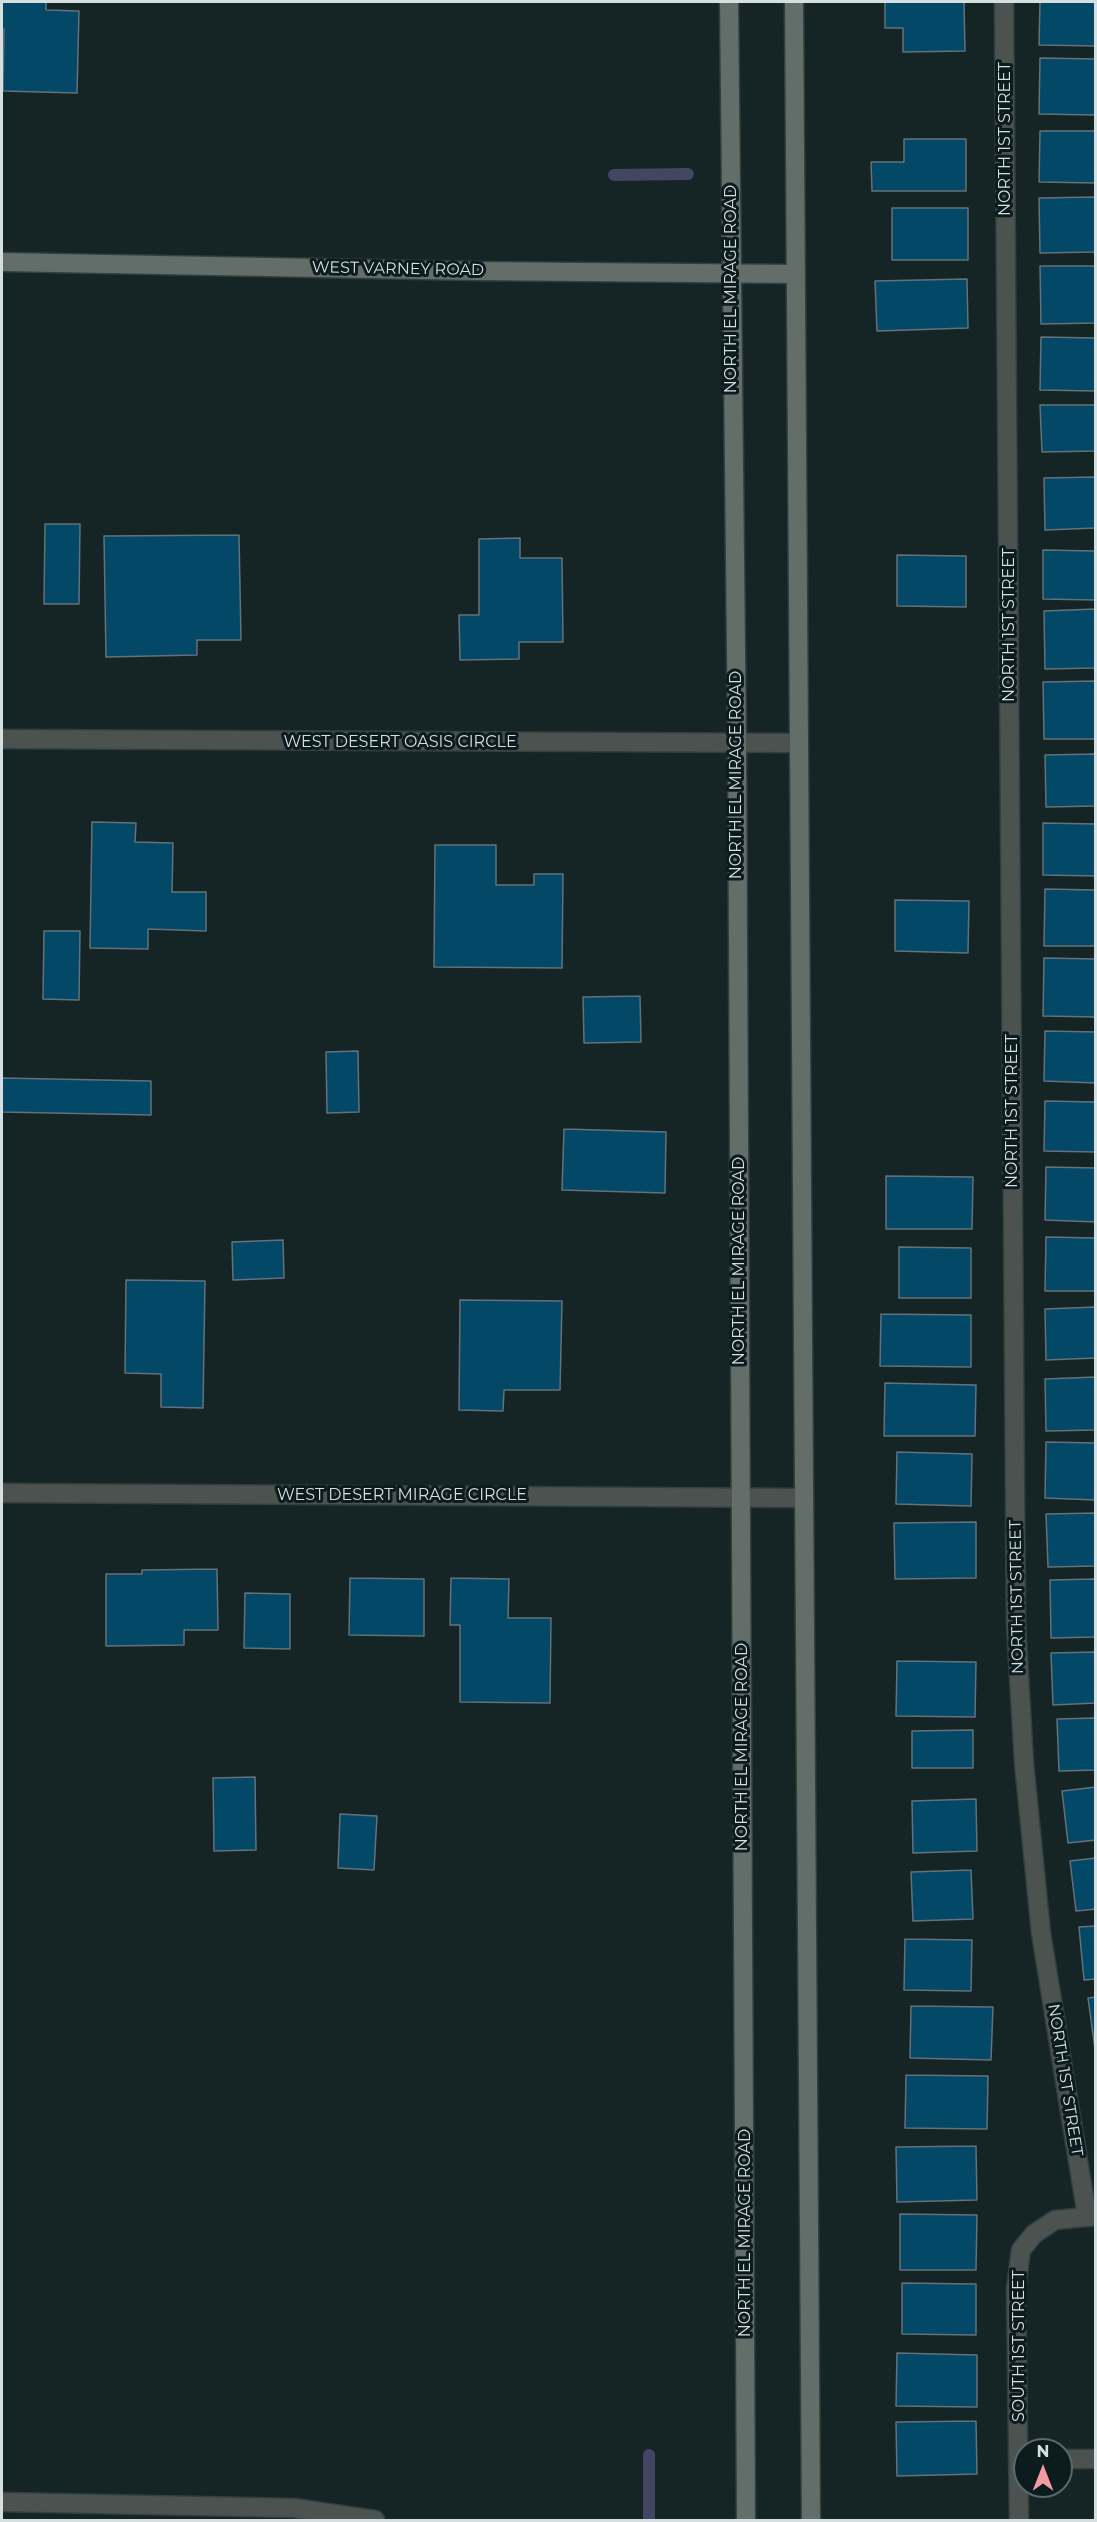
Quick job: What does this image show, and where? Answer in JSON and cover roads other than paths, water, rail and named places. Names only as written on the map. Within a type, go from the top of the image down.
[{"type":"main road","name":"NORTH EL MIRAGE ROAD","points":[[729,2],[736,743],[746,2520]]},
{"type":"main road","points":[[794,2],[811,2520]]},
{"type":"main road","name":"WEST VARNEY ROAD","points":[[2,262],[795,274]]},
{"type":"street","name":"NORTH 1ST STREET","points":[[1004,2],[1016,1624],[1024,1763],[1041,1933],[1091,2216]]},
{"type":"street","name":"WEST DESERT OASIS CIRCLE","points":[[2,739],[798,743]]},
{"type":"street","name":"WEST DESERT MIRAGE CIRCLE","points":[[2,1493],[804,1498]]},
{"type":"street","name":"SOUTH 1ST STREET","points":[[1021,2438],[1016,2289],[1021,2250],[1034,2234],[1055,2220],[1091,2216]]},
{"type":"street","points":[[1073,2459],[1095,2459]]},
{"type":"street","name":"SOUTH 1ST STREET","points":[[1018,2520],[1019,2498]]},
{"type":"street","points":[[2,2502],[283,2508],[375,2520]]},
{"type":"waterway","points":[[614,175],[688,174]]},
{"type":"waterway","points":[[649,2455],[649,2520]]}]
